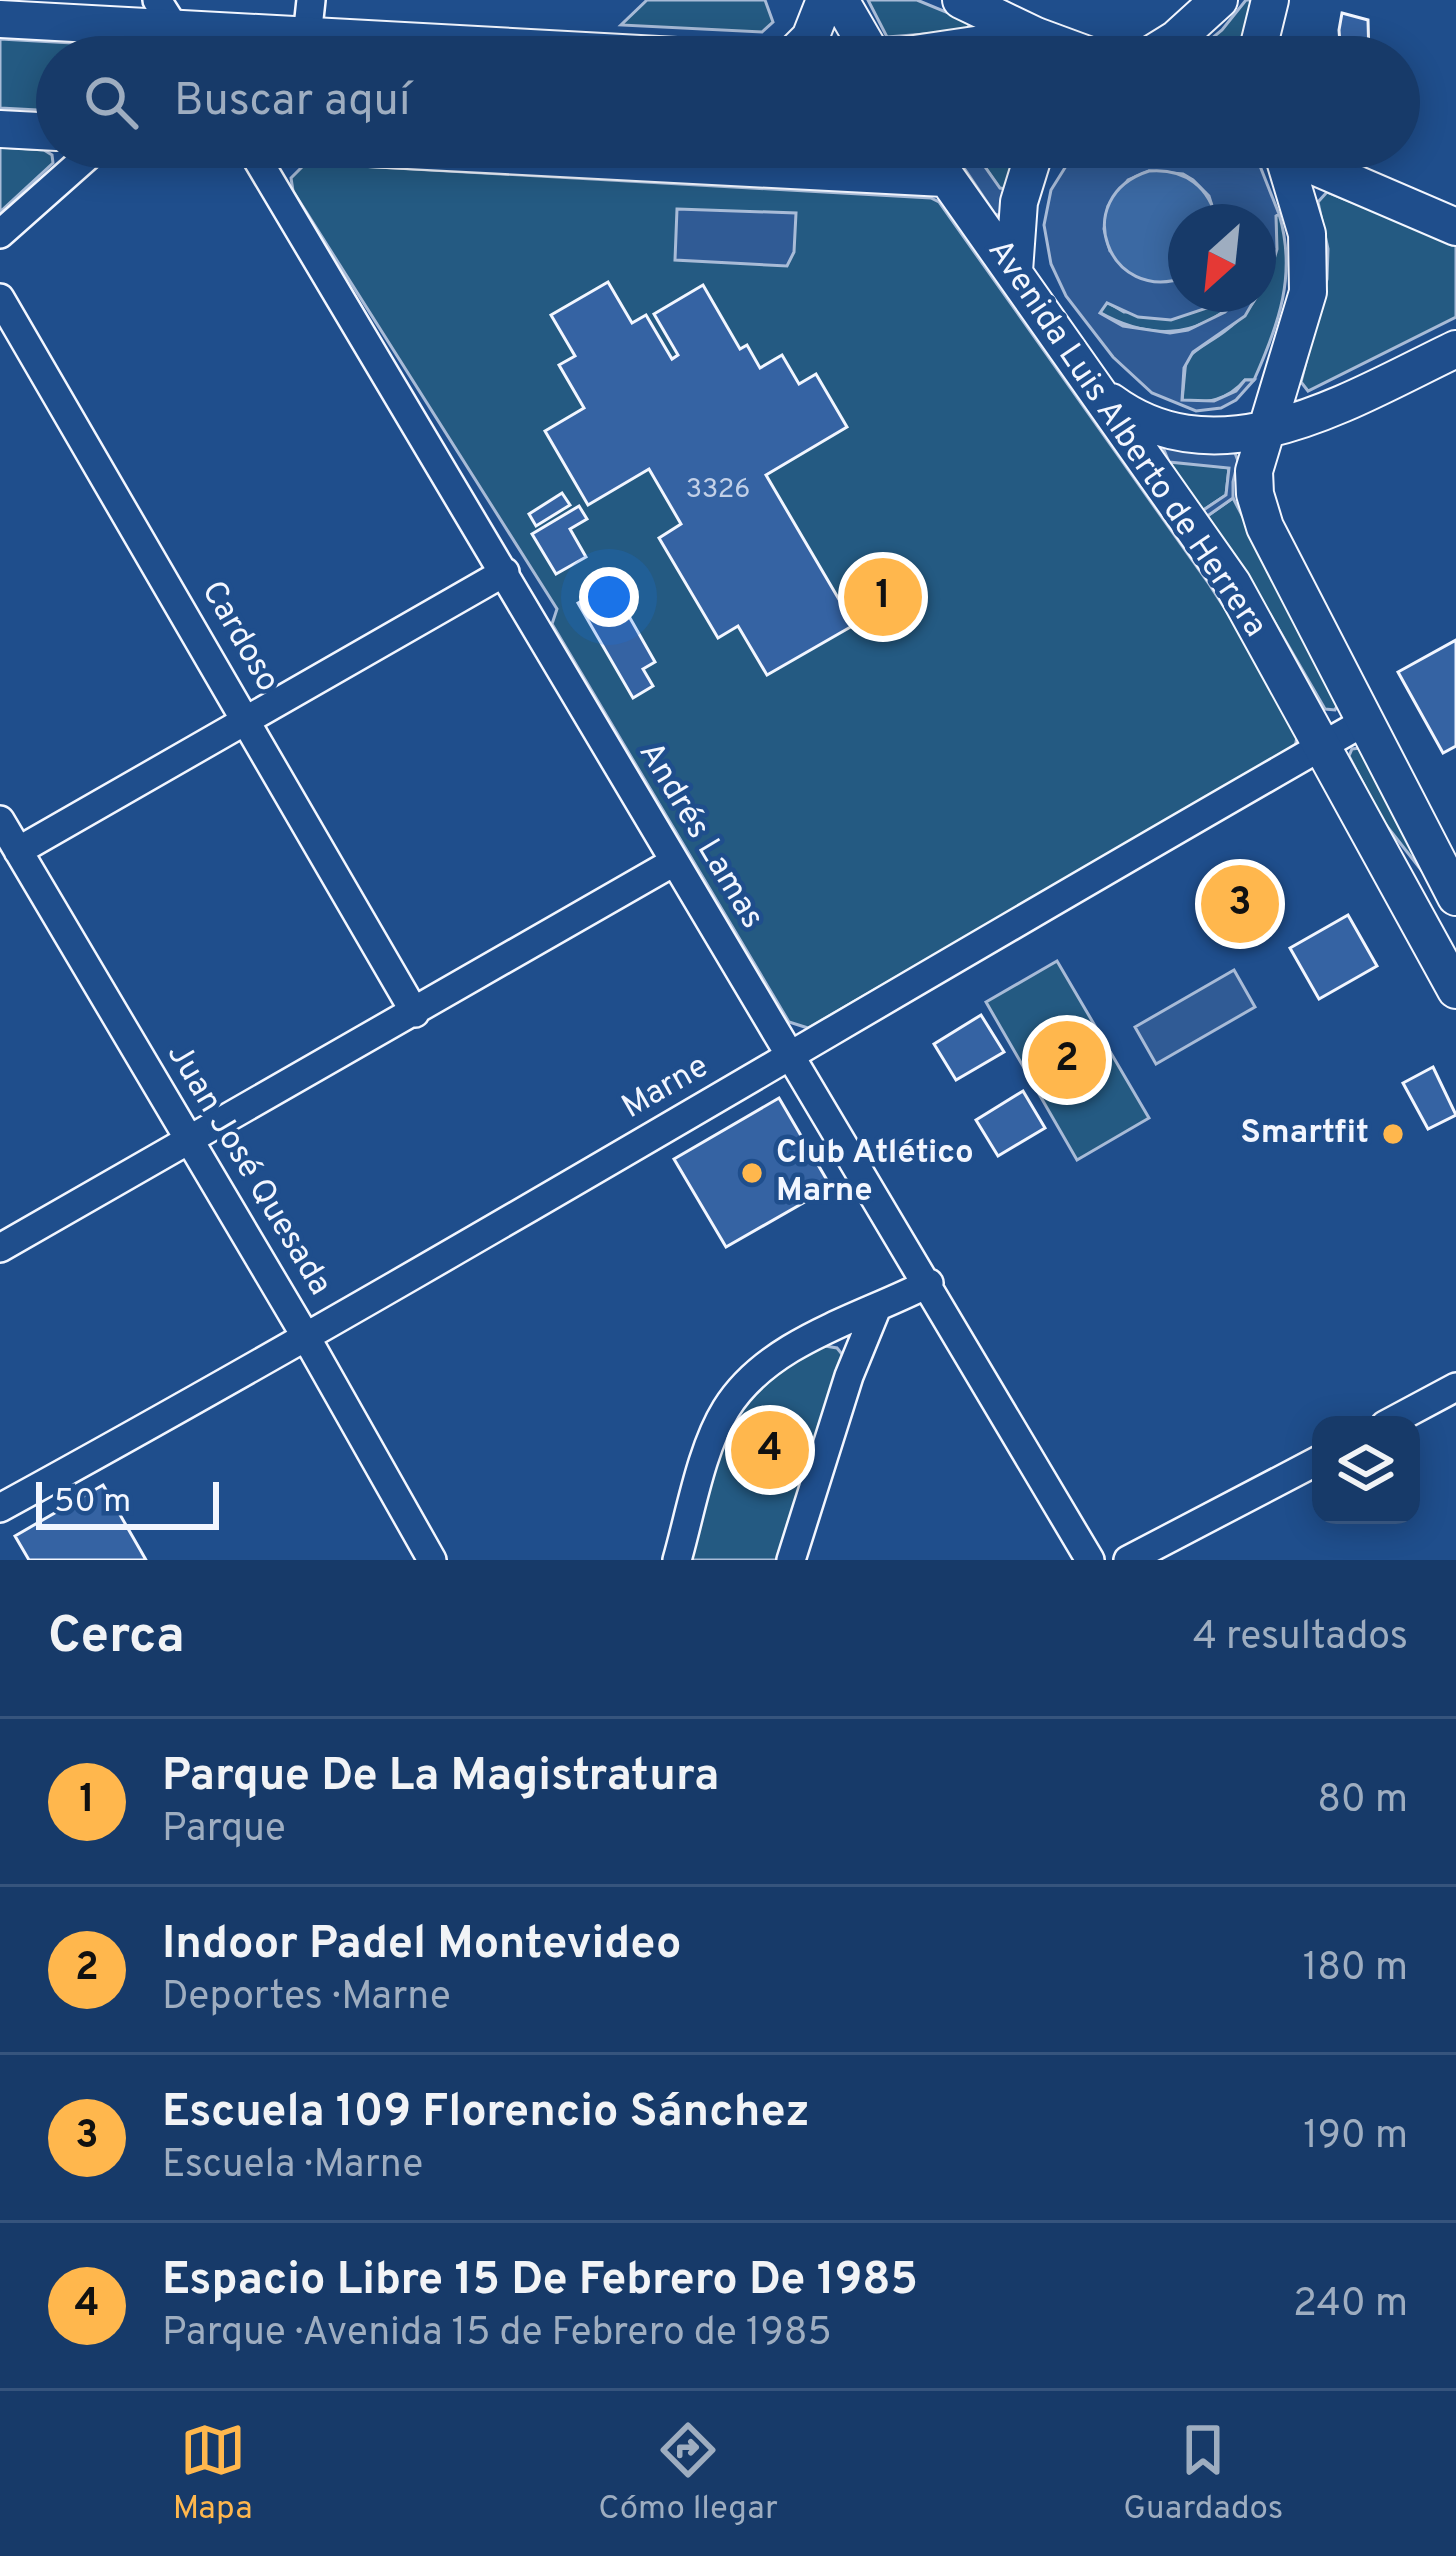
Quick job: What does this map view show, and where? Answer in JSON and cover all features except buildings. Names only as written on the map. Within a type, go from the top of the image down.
[{"type":"main road","points":[[811,36],[825,0]]},
{"type":"main road","points":[[840,0],[861,36]]},
{"type":"main road","points":[[961,0],[1036,36]]},
{"type":"main road","points":[[1179,36],[1219,0]]},
{"type":"main road","points":[[1261,36],[1270,0]]},
{"type":"main road","points":[[0,20],[281,36]]},
{"type":"main road","points":[[0,129],[36,131]]},
{"type":"main road","name":"Avenida Luis Alberto de Herrera","points":[[938,168],[1232,583],[1456,990]]},
{"type":"main road","points":[[1014,271],[1022,185],[1028,168]]},
{"type":"main road","name":"Avenida Luis Alberto de Herrera","points":[[1285,168],[1307,234],[1308,292],[1254,470],[1260,514],[1456,897]]},
{"type":"main road","points":[[1321,168],[1456,226]]},
{"type":"main road","points":[[1095,387],[1125,412],[1178,430],[1226,436],[1306,421],[1456,349]]},
{"type":"street","points":[[308,36],[310,0]]},
{"type":"street","points":[[0,233],[74,168]]},
{"type":"street","name":"Andrés Lamas","points":[[263,168],[1090,1560]]},
{"type":"street","name":"Cardoso","points":[[0,298],[415,1013]]},
{"type":"street","points":[[18,851],[506,572]]},
{"type":"street","name":"Marne","points":[[0,1508],[307,1337],[791,1058],[1147,844],[1364,722]]},
{"type":"street","name":"Juan José Quesada","points":[[0,820],[307,1337],[432,1560]]},
{"type":"street","points":[[0,1248],[672,862]]},
{"type":"street","points":[[677,1560],[716,1431],[746,1382],[822,1331],[928,1283]]},
{"type":"street","points":[[791,1560],[849,1376],[876,1310]]},
{"type":"street","points":[[1402,1416],[1456,1388]]},
{"type":"street","points":[[1128,1560],[1312,1464]]},
{"type":"shaded area","points":[[647,0],[765,0],[773,22],[762,32],[621,25]]},
{"type":"shaded area","points":[[868,0],[917,0],[968,21],[969,27],[963,31],[886,36]]},
{"type":"shaded area","points":[[1246,0],[1254,0],[1243,36],[1215,36]]},
{"type":"shaded area","points":[[0,39],[36,41],[36,110],[0,108]]},
{"type":"shaded area","points":[[0,147],[36,149],[36,168],[48,168],[0,212]]},
{"type":"shaded area","points":[[301,168],[395,168],[939,202],[1209,584],[1253,652],[1297,736],[1295,748],[808,1028],[789,1022],[552,624],[557,609],[293,191],[291,178]]},
{"type":"shaded area","points":[[964,168],[986,168],[1000,188],[1006,189],[1000,216]]},
{"type":"shaded area","points":[[986,168],[1012,168],[1006,189],[1000,189]]},
{"type":"shaded area","points":[[1065,168],[1261,168],[1275,204],[1211,204],[1209,196],[1183,174],[1149,171],[1128,180],[1108,206],[1104,229],[1110,251],[1168,276],[1168,312],[1195,312],[1171,320],[1138,317],[1107,303],[1100,313],[1123,326],[1170,333],[1188,330],[1225,312],[1247,312],[1193,352],[1184,368],[1182,400],[1214,401],[1236,391],[1245,380],[1254,380],[1236,400],[1221,408],[1196,411],[1152,393],[1113,357],[1066,296],[1051,264],[1044,225],[1051,190]]},
{"type":"shaded area","points":[[1149,171],[1174,173],[1194,182],[1211,204],[1168,204],[1168,280],[1136,276],[1119,263],[1108,245],[1105,224],[1110,203],[1124,184]]},
{"type":"shaded area","points":[[1327,192],[1456,244],[1456,317],[1308,391],[1301,382],[1327,279],[1328,249],[1318,202]]},
{"type":"shaded area","points":[[677,209],[796,213],[794,252],[787,266],[675,260]]},
{"type":"shaded area","points":[[1276,216],[1284,236],[1286,278],[1271,339],[1254,380],[1245,380],[1216,399],[1182,401],[1186,359],[1245,312],[1276,312]]},
{"type":"shaded area","points":[[1107,302],[1124,312],[1222,312],[1187,329],[1153,331],[1099,312]]},
{"type":"shaded area","points":[[1162,445],[1235,453],[1233,498],[1206,517],[1202,511],[1226,495],[1229,468],[1169,462]]},
{"type":"shaded area","points":[[1169,462],[1229,468],[1226,495],[1202,511]]},
{"type":"shaded area","points":[[1233,498],[1339,702],[1335,710],[1325,709],[1253,585],[1206,517]]},
{"type":"shaded area","points":[[1360,748],[1433,885],[1382,820],[1349,756],[1352,749]]},
{"type":"shaded area","points":[[1057,961],[1149,1118],[1077,1160],[986,1002]]},
{"type":"shaded area","points":[[1234,970],[1255,1007],[1156,1064],[1135,1027]]},
{"type":"shaded area","points":[[814,1348],[837,1348],[846,1359],[783,1560],[688,1560],[725,1433],[749,1389]]},
{"type":"place","name":"Parque De La Magistratura","points":[[883,597]]},
{"type":"place","name":"Escuela 109 Florencio Sánchez","points":[[1240,904]]},
{"type":"place","name":"Indoor Padel Montevideo","points":[[1067,1060]]},
{"type":"place","name":"Smartfit","points":[[1393,1134]]},
{"type":"place","name":"Club Atlético Marne","points":[[752,1173]]},
{"type":"place","name":"Espacio Libre 15 De Febrero De 1985","points":[[770,1450]]}]
